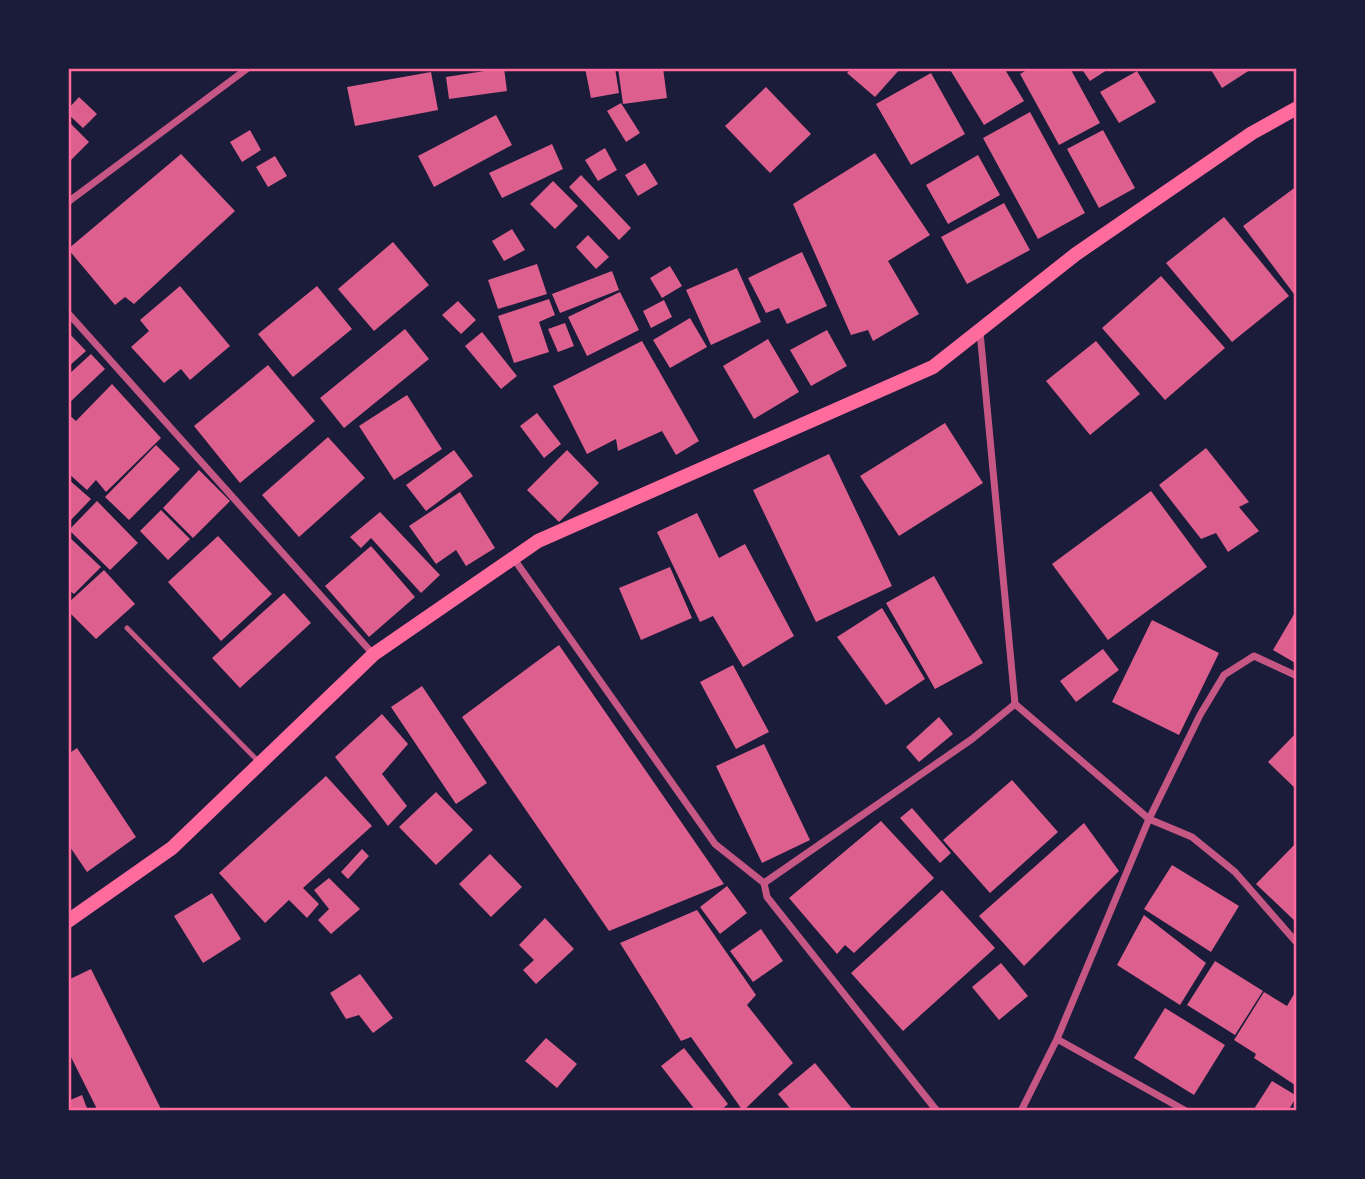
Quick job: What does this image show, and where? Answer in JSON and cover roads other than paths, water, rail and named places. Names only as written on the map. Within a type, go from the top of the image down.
[{"type":"main road","points":[[68,921],[172,848],[374,654],[538,541],[933,367],[981,332],[1076,254],[1252,133],[1297,108]]},
{"type":"street","points":[[68,202],[248,68]]},
{"type":"street","points":[[68,313],[374,654]]},
{"type":"street","points":[[981,332],[1015,704],[1149,819],[1192,837],[1235,872],[1297,943]]},
{"type":"street","points":[[514,559],[715,845],[764,883],[767,897],[937,1111]]},
{"type":"street","points":[[1021,1111],[1057,1039],[1149,819],[1200,715],[1224,675],[1254,656],[1297,676]]},
{"type":"street","points":[[764,883],[972,739],[1015,704]]},
{"type":"street","points":[[1057,1039],[1186,1111]]},
{"type":"lane","points":[[127,628],[261,763]]}]
